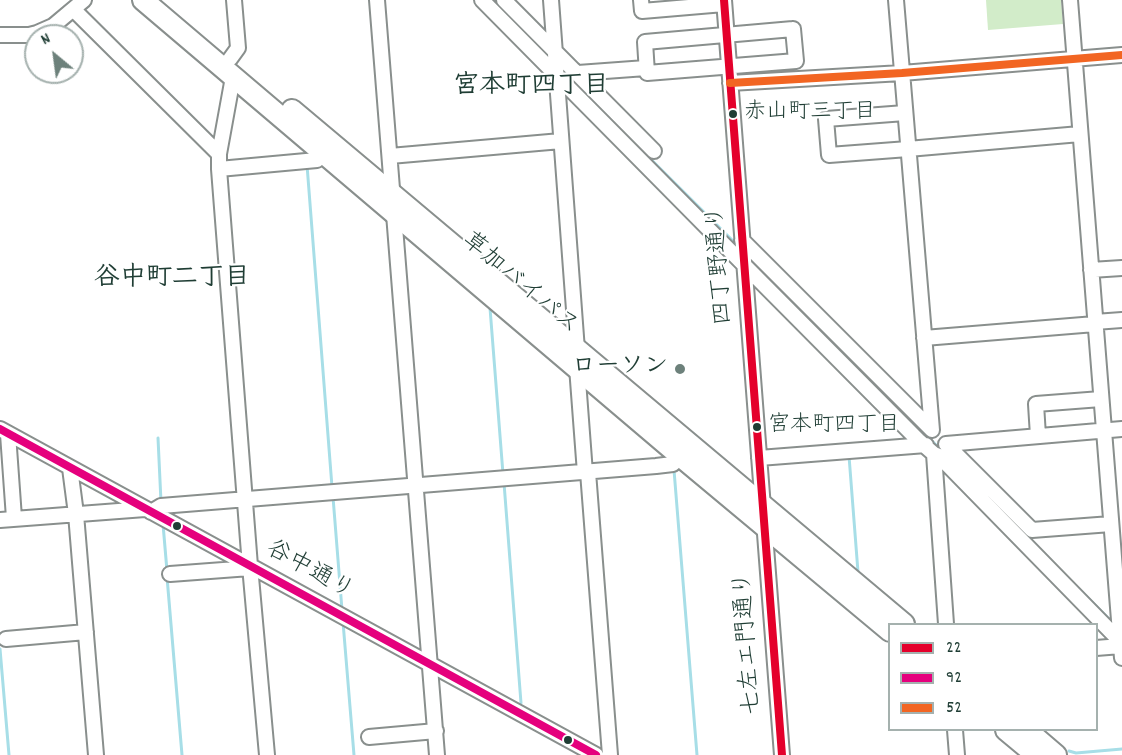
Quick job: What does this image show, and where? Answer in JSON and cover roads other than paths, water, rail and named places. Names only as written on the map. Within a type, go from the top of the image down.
[{"type":"highway","name":"草加バイパス","points":[[143,0],[392,193],[577,358],[680,456],[888,629]]},
{"type":"highway","name":"草加バイパス","points":[[162,0],[323,154],[763,506],[903,623]]},
{"type":"highway","points":[[1008,731],[1036,755]]},
{"type":"highway","points":[[1028,731],[1056,755]]},
{"type":"street","points":[[0,35],[37,33],[53,26],[84,0]]},
{"type":"street","points":[[234,0],[238,48],[231,68],[219,169],[267,755]]},
{"type":"street","points":[[377,0],[437,755]]},
{"type":"street","points":[[482,0],[930,450],[1098,623]]},
{"type":"street","points":[[504,0],[654,151]]},
{"type":"street","points":[[551,0],[577,358],[610,755]]},
{"type":"street","points":[[641,0],[642,11],[724,2]]},
{"type":"street","points":[[742,240],[932,430],[897,0]]},
{"type":"street","points":[[1070,0],[1103,430],[1119,568],[1121,647]]},
{"type":"street","name":"四丁野通り","points":[[724,2],[764,527]]},
{"type":"street","points":[[74,10],[219,154]]},
{"type":"street","points":[[793,29],[796,61],[647,73],[645,42],[726,34],[793,29]]},
{"type":"street","points":[[730,83],[902,73],[1122,55]]},
{"type":"street","points":[[582,78],[646,68]]},
{"type":"street","points":[[905,113],[826,119],[829,155],[1080,134]]},
{"type":"street","points":[[390,156],[561,141]]},
{"type":"street","points":[[219,169],[317,160],[323,154]]},
{"type":"street","points":[[1091,270],[1122,267]]},
{"type":"street","points":[[924,338],[1122,321]]},
{"type":"street","points":[[1038,436],[1036,404],[1101,399]]},
{"type":"street","points":[[1115,531],[1032,530],[946,444],[1122,429]]},
{"type":"street","points":[[4,432],[14,518]]},
{"type":"street","name":"谷中通り","points":[[4,432],[595,755]]},
{"type":"street","points":[[759,458],[930,450]]},
{"type":"street","points":[[930,450],[946,623]]},
{"type":"street","points":[[0,520],[149,511],[161,506],[673,464],[680,456]]},
{"type":"street","points":[[70,468],[76,514],[96,755]]},
{"type":"street","name":"七左エ門通り","points":[[764,527],[782,755]]},
{"type":"street","points":[[170,574],[250,567]]},
{"type":"street","points":[[1098,623],[1121,647]]},
{"type":"street","points":[[6,639],[86,632]]},
{"type":"street","points":[[1098,648],[1121,647]]},
{"type":"street","points":[[369,737],[436,731]]},
{"type":"street","points":[[955,731],[957,755]]},
{"type":"waterway","points":[[492,0],[548,57]]},
{"type":"waterway","points":[[561,70],[732,240]]},
{"type":"waterway","points":[[307,165],[332,487]]},
{"type":"waterway","points":[[754,264],[942,451]]},
{"type":"waterway","points":[[490,308],[503,474]]},
{"type":"waterway","points":[[158,438],[161,502]]},
{"type":"waterway","points":[[849,456],[858,572]]},
{"type":"waterway","points":[[674,470],[697,755]]},
{"type":"waterway","points":[[504,483],[521,703]]},
{"type":"waterway","points":[[333,497],[342,610]]},
{"type":"waterway","points":[[163,524],[167,571]]},
{"type":"waterway","points":[[167,577],[182,755]]},
{"type":"waterway","points":[[1078,588],[1110,620]]},
{"type":"waterway","points":[[343,622],[354,755]]},
{"type":"waterway","points":[[0,649],[9,755]]},
{"type":"waterway","points":[[1069,751],[1076,753],[1122,749]]},
{"type":"place","name":"赤山町三丁目","points":[[733,114]]},
{"type":"place","name":"ローソン","points":[[680,369]]},
{"type":"place","name":"宮本町四丁目","points":[[757,427]]},
{"type":"district","name":"宮本町四丁目","points":[[531,88]]},
{"type":"district","name":"谷中町二丁目","points":[[172,280]]}]
